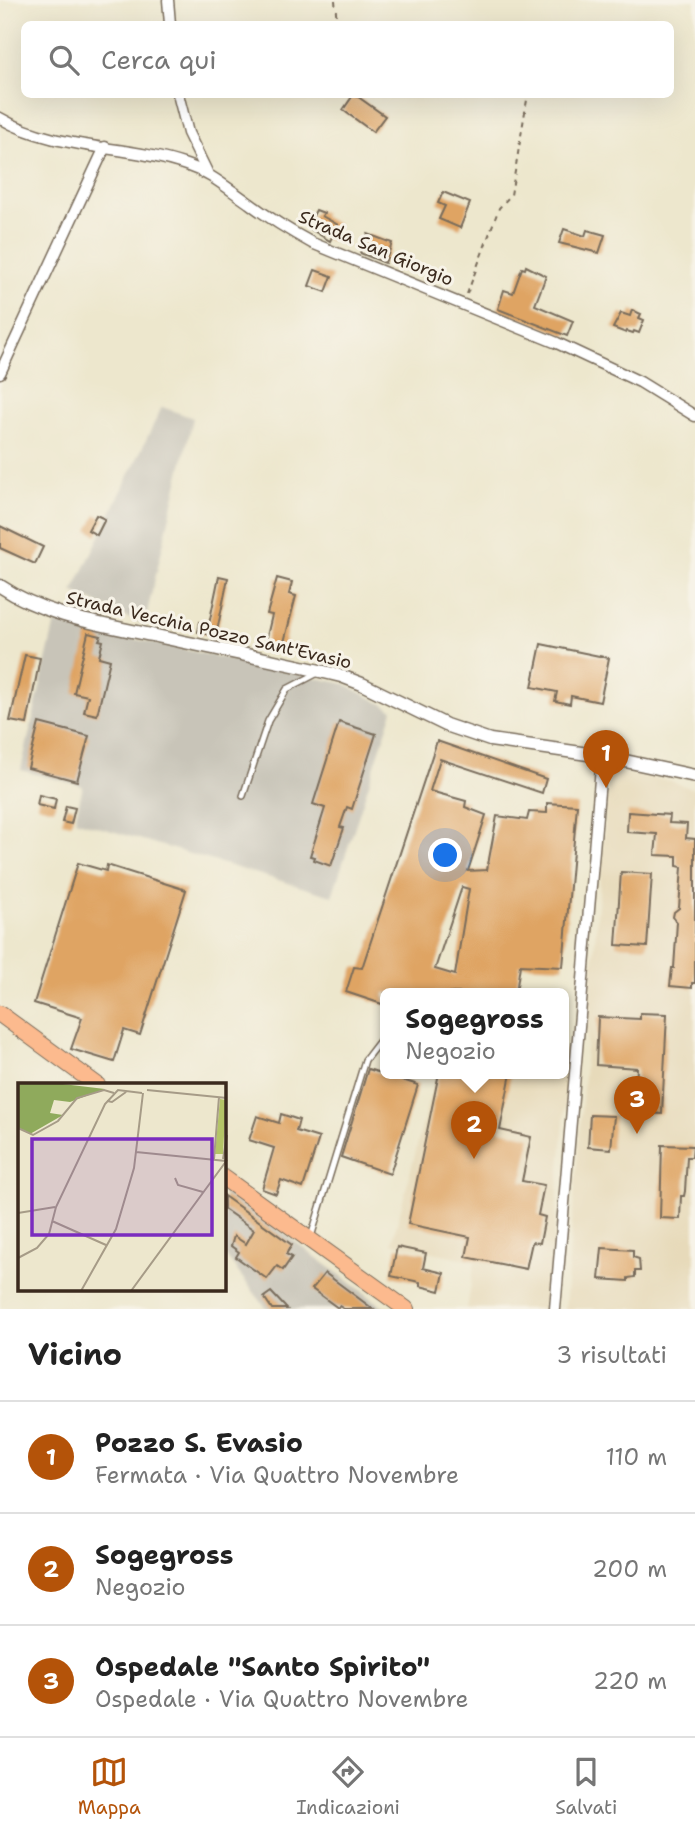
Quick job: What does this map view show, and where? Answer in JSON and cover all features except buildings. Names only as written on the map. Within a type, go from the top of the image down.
[{"type":"main road","points":[[0,1014],[93,1082]]},
{"type":"main road","points":[[226,1179],[406,1309]]},
{"type":"street","points":[[168,0],[170,21]]},
{"type":"street","points":[[179,98],[188,133],[206,172]]},
{"type":"street","name":"Strada San Giorgio","points":[[0,118],[29,131],[69,143],[128,150],[183,163],[206,172],[279,225],[312,243],[557,343],[640,382],[695,416]]},
{"type":"street","points":[[0,373],[109,148]]},
{"type":"street","name":"Strada Vecchia Pozzo Sant'Evasio","points":[[0,586],[13,595],[47,610],[90,622],[321,671],[362,684],[446,725],[490,740],[602,756],[695,776]]},
{"type":"street","points":[[555,1309],[602,756]]},
{"type":"lane","points":[[243,796],[268,721],[287,689],[321,671]]},
{"type":"lane","points":[[310,1240],[365,1060],[380,1040]]},
{"type":"path","points":[[335,0],[337,21]]},
{"type":"path","points":[[463,304],[499,208],[511,195],[527,98]]},
{"type":"shaded area","points":[[162,407],[193,418],[144,625],[73,592]]},
{"type":"shaded area","points":[[55,622],[345,684],[393,710],[332,896],[75,820],[83,786],[21,770]]},
{"type":"shaded area","points":[[609,770],[671,781],[695,790],[695,1309],[565,1309]]},
{"type":"shaded area","points":[[434,1079],[568,1079],[548,1309],[467,1309],[475,1261],[392,1243]]},
{"type":"shaded area","points":[[226,1190],[386,1309],[267,1309],[226,1257]]},
{"type":"place","name":"Pozzo S. Evasio","points":[[606,788]]},
{"type":"place","name":"Ospedale \"Santo Spirito\"","points":[[637,1134]]},
{"type":"place","name":"Sogegross","points":[[474,1159]]}]
